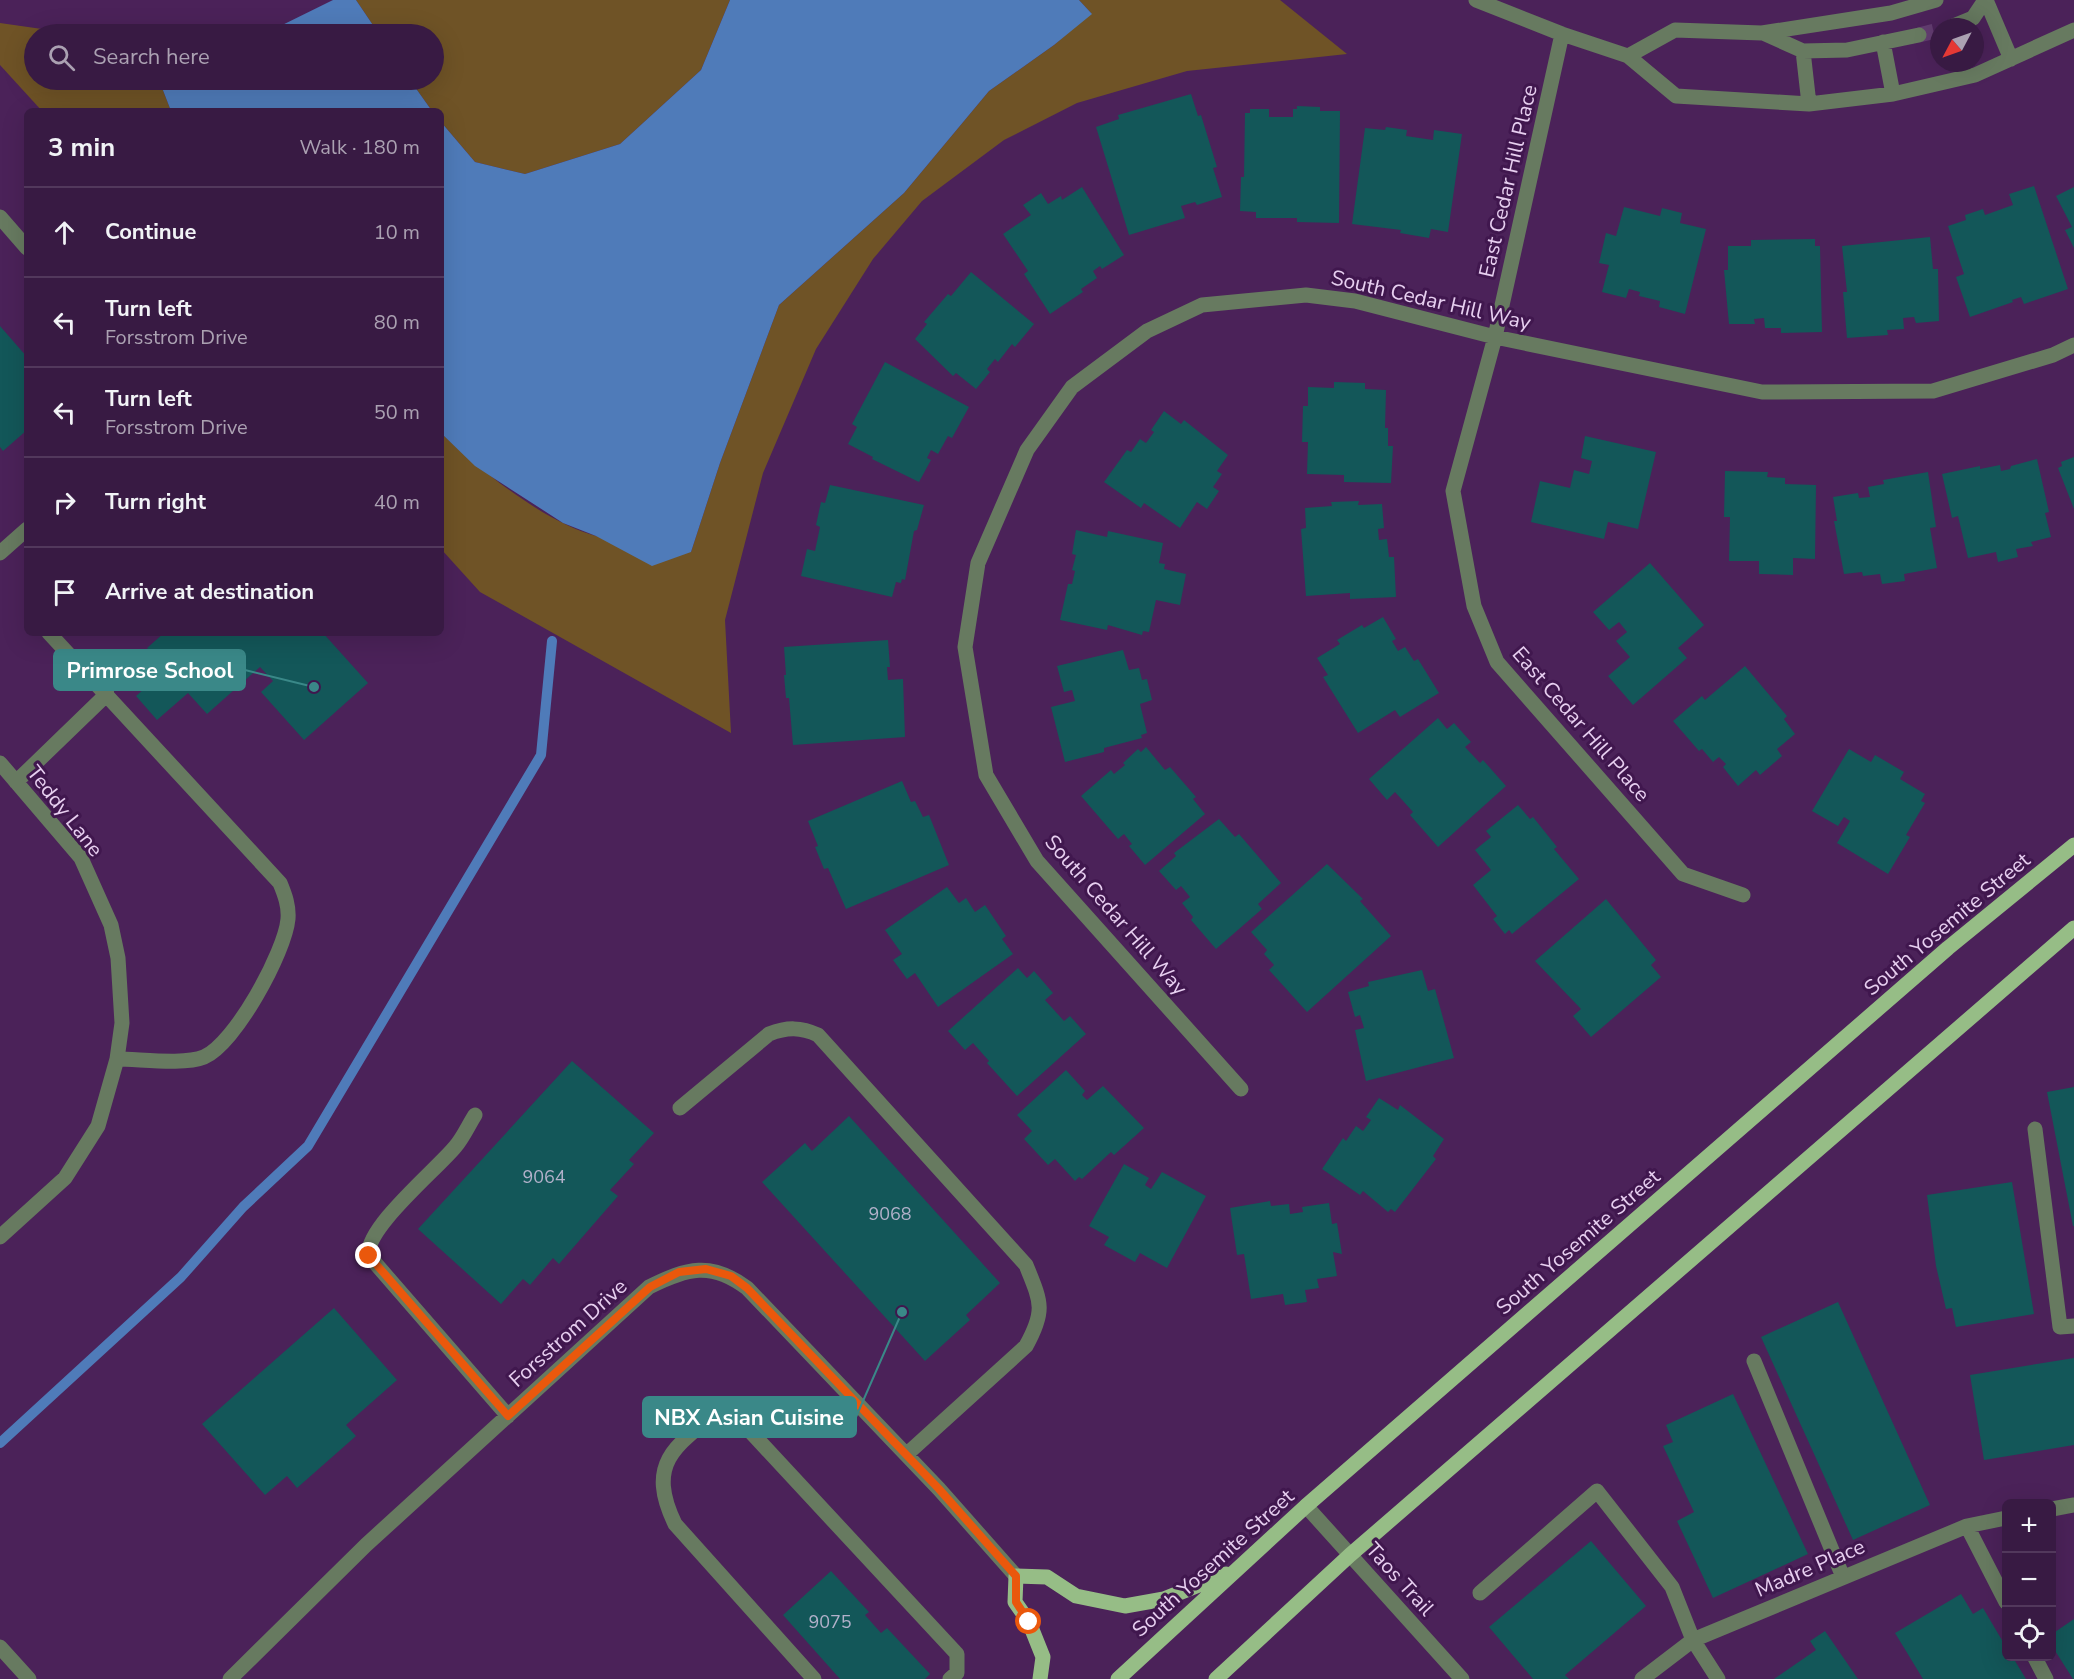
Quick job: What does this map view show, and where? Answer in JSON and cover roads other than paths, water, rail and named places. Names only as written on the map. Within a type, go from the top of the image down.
[{"type":"main road","name":"South Yosemite Street","points":[[1118,1679],[1306,1506],[1948,948],[2074,846]]},
{"type":"main road","points":[[1216,1679],[1350,1554],[2074,928]]},
{"type":"main road","points":[[1040,1679],[1043,1656],[1029,1622],[1016,1602],[1016,1576],[1047,1577],[1076,1596],[1125,1606],[1164,1599],[1235,1570]]},
{"type":"street","points":[[1476,0],[1562,34],[1628,56],[1676,96],[1809,104],[1893,94],[1975,75],[2074,30]]},
{"type":"street","points":[[1628,56],[1675,30],[1762,33],[1891,13],[1936,0]]},
{"type":"street","points":[[1973,18],[1986,0]]},
{"type":"street","points":[[1986,0],[2011,58]]},
{"type":"street","points":[[1762,33],[1803,51],[1847,50],[1919,35]]},
{"type":"street","name":"East Cedar Hill Place","points":[[1562,34],[1495,337],[1453,491],[1474,606],[1497,662],[1683,874],[1743,895]]},
{"type":"street","points":[[1883,42],[1893,94]]},
{"type":"street","points":[[1803,51],[1809,104]]},
{"type":"street","points":[[0,217],[24,245]]},
{"type":"street","name":"South Cedar Hill Way","points":[[1241,1089],[1037,861],[986,775],[965,647],[978,563],[1027,450],[1072,387],[1147,331],[1202,306],[1306,295],[1355,300],[1495,337],[1762,392],[1933,391],[2053,355],[2074,345]]},
{"type":"street","points":[[0,553],[24,532]]},
{"type":"street","points":[[52,636],[280,883],[287,903],[288,921],[267,978],[222,1046],[203,1058],[117,1059]]},
{"type":"street","points":[[16,782],[107,694]]},
{"type":"street","name":"Teddy Lane","points":[[0,763],[81,858],[111,925],[118,958],[122,1023],[117,1059],[98,1126],[64,1178],[0,1237]]},
{"type":"street","points":[[680,1108],[769,1034],[786,1028],[807,1030],[818,1035],[1026,1265],[1040,1299],[1039,1323],[1026,1346],[906,1454]]},
{"type":"street","points":[[475,1115],[456,1146],[378,1230],[368,1250],[375,1263],[508,1416]]},
{"type":"street","points":[[2036,1129],[2060,1327],[2074,1326]]},
{"type":"street","name":"Forsstrom Drive","points":[[230,1679],[366,1545],[650,1287],[679,1272],[706,1269],[731,1276],[747,1288],[906,1454],[1016,1576]]},
{"type":"street","points":[[1754,1361],[1843,1576]]},
{"type":"street","points":[[814,1679],[675,1524],[664,1501],[663,1471],[667,1458],[703,1424],[721,1411],[735,1414],[957,1654],[957,1673],[950,1679]]},
{"type":"street","points":[[1480,1593],[1596,1491],[1672,1587],[1692,1640],[1718,1679]]},
{"type":"street","points":[[2056,1508],[2074,1505]]},
{"type":"street","name":"Taos Trail","points":[[1306,1506],[1462,1679]]},
{"type":"street","name":"Madre Place","points":[[1642,1679],[1692,1640],[1967,1526],[2002,1519]]},
{"type":"street","points":[[1967,1526],[2002,1592]]},
{"type":"street","points":[[0,1647],[29,1679]]},
{"type":"street","points":[[2037,1661],[2046,1679]]},
{"type":"water","points":[[333,0],[356,0],[372,24],[284,24]]},
{"type":"water","points":[[730,0],[1079,0],[1092,14],[1054,45],[989,91],[904,193],[779,305],[720,463],[691,552],[652,566],[596,536],[563,523],[475,466],[444,436],[444,126],[475,162],[525,174],[620,144],[701,70]]},
{"type":"water","points":[[163,90],[417,90],[430,108],[170,108]]},
{"type":"waterway","points":[[0,1443],[181,1277],[243,1207],[308,1146],[541,755],[552,641]]},
{"type":"tunnel","points":[[1919,35],[1930,32]]},
{"type":"place","name":"Primrose School","points":[[314,687]]},
{"type":"place","name":"NBX Asian Cuisine","points":[[902,1312]]}]
